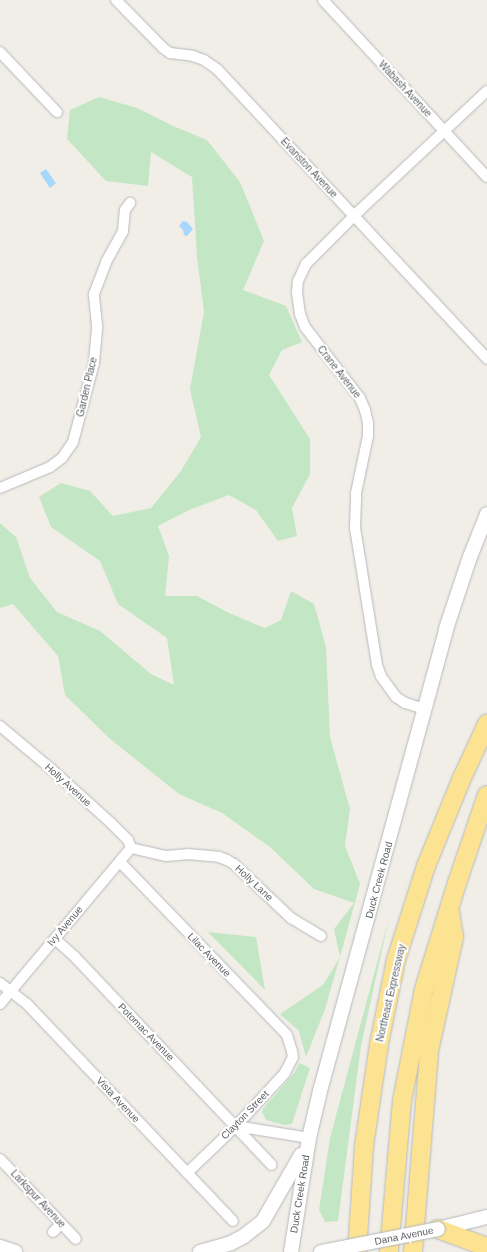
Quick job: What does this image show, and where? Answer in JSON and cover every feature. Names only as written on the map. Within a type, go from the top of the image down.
[{"type":"highway","name":"Northeast Expressway","points":[[357,1252],[364,1146],[379,1044],[396,960],[426,866],[462,778],[487,724]]},
{"type":"highway","points":[[389,1252],[402,1101],[424,989],[449,908],[487,795]]},
{"type":"highway","points":[[413,1252],[429,1050],[454,937],[449,908]]},
{"type":"highway","points":[[438,1230],[487,1247]]},
{"type":"street","name":"Evanston Avenue","points":[[116,0],[163,48],[170,53],[193,56],[204,60],[217,69],[487,359]]},
{"type":"street","name":"Wabash Avenue","points":[[323,0],[487,177]]},
{"type":"street","points":[[0,52],[57,112]]},
{"type":"street","name":"Crane Avenue","points":[[424,709],[405,703],[396,696],[381,676],[377,665],[355,528],[357,488],[368,436],[366,410],[360,398],[310,335],[300,314],[297,301],[298,281],[306,264],[487,91]]},
{"type":"street","name":"Garden Place","points":[[0,488],[50,466],[62,458],[73,442],[94,363],[97,325],[94,294],[106,262],[123,231],[125,210],[130,203]]},
{"type":"street","name":"Duck Creek Road","points":[[291,1252],[309,1138],[424,709],[456,597],[487,514]]},
{"type":"street","name":"Holly Avenue","points":[[0,726],[50,768],[111,823],[128,840],[131,848]]},
{"type":"street","name":"Ivy Avenue","points":[[0,1004],[131,848]]},
{"type":"street","name":"Holly Lane","points":[[131,848],[166,856],[187,854],[219,857],[227,860],[234,864],[291,918],[321,936]]},
{"type":"street","name":"Lilac Avenue","points":[[120,862],[287,1035],[292,1051]]},
{"type":"street","name":"Potomac Avenue","points":[[55,939],[272,1165]]},
{"type":"street","name":"Vista Avenue","points":[[0,983],[27,1004],[233,1221]]},
{"type":"street","name":"Clayton Street","points":[[187,1173],[236,1126],[285,1073],[293,1056],[292,1051]]},
{"type":"street","points":[[200,1252],[231,1243],[244,1236],[263,1221],[287,1181],[309,1138],[236,1126]]},
{"type":"street","name":"Larkspur Avenue","points":[[0,1159],[76,1239]]},
{"type":"street","name":"Dana Avenue","points":[[321,1252],[438,1230],[487,1217]]},
{"type":"street","points":[[53,1232],[61,1224]]},
{"type":"street","points":[[0,1247],[15,1252]]},
{"type":"green space","points":[[99,97],[137,108],[173,126],[207,140],[240,182],[264,241],[243,290],[286,306],[302,342],[282,350],[269,375],[310,439],[310,474],[292,508],[297,536],[278,541],[256,510],[229,495],[189,510],[158,526],[169,556],[165,596],[197,596],[229,613],[265,628],[281,620],[291,591],[314,604],[326,647],[330,737],[350,809],[345,846],[360,884],[340,957],[334,929],[354,903],[314,889],[270,847],[222,813],[179,794],[109,738],[65,695],[58,656],[13,604],[0,608],[0,523],[16,537],[30,578],[57,612],[100,631],[151,674],[174,685],[167,638],[118,604],[100,561],[51,527],[39,497],[61,483],[90,491],[113,516],[151,508],[181,471],[201,437],[190,389],[204,312],[197,257],[192,177],[151,152],[148,186],[106,181],[67,139],[70,110]]},
{"type":"green space","points":[[389,918],[361,1046],[338,1221],[325,1222],[319,1210],[330,1138]]},
{"type":"green space","points":[[208,932],[256,937],[265,990]]},
{"type":"green space","points":[[340,957],[325,1009],[306,1057],[299,1031],[280,1014],[323,985]]},
{"type":"green space","points":[[299,1063],[310,1068],[292,1124],[284,1125],[266,1120],[262,1112],[263,1109],[295,1072]]},
{"type":"water","points":[[46,169],[56,183],[50,188],[40,173]]},
{"type":"water","points":[[183,221],[187,222],[193,229],[187,236],[184,235],[183,230],[179,226]]}]
